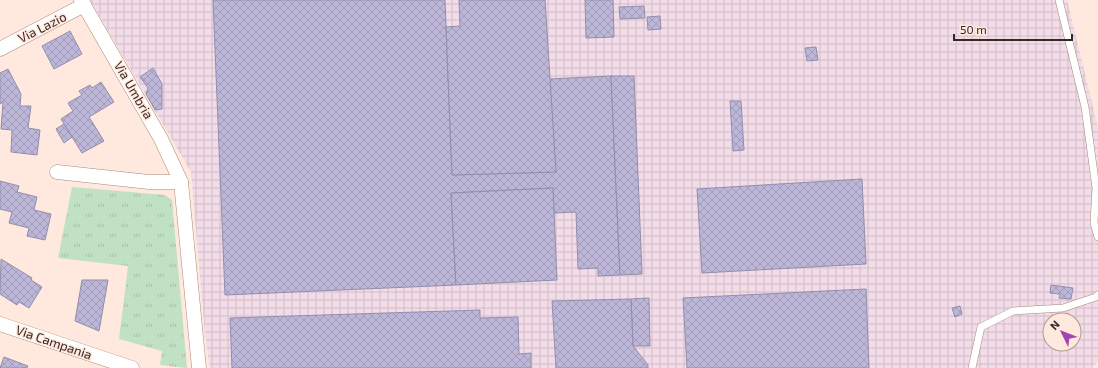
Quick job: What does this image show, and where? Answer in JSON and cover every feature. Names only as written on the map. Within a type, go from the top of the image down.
[{"type":"street","name":"Via Lazio","points":[[0,49],[83,3]]},
{"type":"street","name":"Via Umbria","points":[[83,3],[161,139],[181,182],[199,368]]},
{"type":"street","points":[[57,172],[149,182],[181,182]]},
{"type":"street","name":"Via Campania","points":[[0,324],[132,368]]},
{"type":"lane","points":[[1059,0],[1085,107],[1096,188],[1094,223],[1098,237]]},
{"type":"lane","points":[[972,368],[981,327],[1013,311],[1063,308],[1098,295]]},
{"type":"shaded area","points":[[90,0],[1067,0],[1098,128],[1098,361],[1092,368],[210,368],[205,335],[191,172]]},
{"type":"green space","points":[[72,187],[165,195],[172,200],[187,368],[160,365],[162,351],[119,339],[128,266],[58,258]]},
{"type":"building","points":[[213,0],[445,0],[452,175],[556,172],[549,79],[611,76],[620,275],[598,276],[598,268],[578,269],[576,212],[554,213],[553,188],[451,193],[456,285],[225,295]]},
{"type":"building","points":[[459,0],[545,0],[556,172],[452,175],[446,27],[460,26]]},
{"type":"building","points":[[585,0],[613,0],[614,37],[586,38]]},
{"type":"building","points":[[644,6],[645,18],[620,19],[619,7]]},
{"type":"building","points":[[660,16],[661,29],[648,30],[647,17]]},
{"type":"building","points":[[70,31],[82,54],[54,69],[42,46]]},
{"type":"building","points":[[816,47],[818,60],[807,61],[805,48]]},
{"type":"building","points":[[153,68],[162,84],[162,109],[155,110],[146,94],[148,88],[140,77]]},
{"type":"building","points":[[8,69],[21,94],[20,106],[31,106],[28,128],[40,130],[37,155],[11,152],[12,130],[1,129],[3,102],[0,104],[0,73]]},
{"type":"building","points":[[611,76],[634,76],[642,274],[620,275]]},
{"type":"building","points":[[101,82],[114,102],[89,117],[104,141],[82,153],[61,119],[73,111],[68,103],[82,95],[79,91],[90,85],[92,88]]},
{"type":"building","points":[[730,101],[741,101],[744,150],[733,151]]},
{"type":"building","points":[[64,124],[72,137],[64,143],[56,129]]},
{"type":"building","points":[[862,179],[866,264],[702,273],[697,189]]},
{"type":"building","points":[[0,181],[19,186],[17,192],[37,197],[34,210],[51,214],[45,240],[27,236],[29,228],[9,223],[12,212],[0,209]]},
{"type":"building","points":[[553,188],[557,280],[456,285],[451,193]]},
{"type":"building","points":[[1,259],[32,278],[31,280],[42,287],[29,308],[19,302],[17,305],[0,294]]},
{"type":"building","points":[[82,280],[108,280],[99,331],[75,321]]},
{"type":"building","points":[[1051,285],[1073,288],[1071,299],[1059,298],[1060,294],[1050,293]]},
{"type":"building","points":[[866,289],[869,368],[687,368],[683,298]]},
{"type":"building","points":[[649,298],[650,346],[633,346],[631,299]]},
{"type":"building","points":[[631,299],[633,346],[648,365],[648,368],[556,368],[552,301]]},
{"type":"building","points":[[960,306],[962,314],[955,317],[952,308]]},
{"type":"building","points":[[480,310],[480,318],[518,317],[519,354],[531,353],[531,368],[232,368],[230,318]]},
{"type":"building","points":[[4,357],[28,366],[27,368],[0,368]]}]
